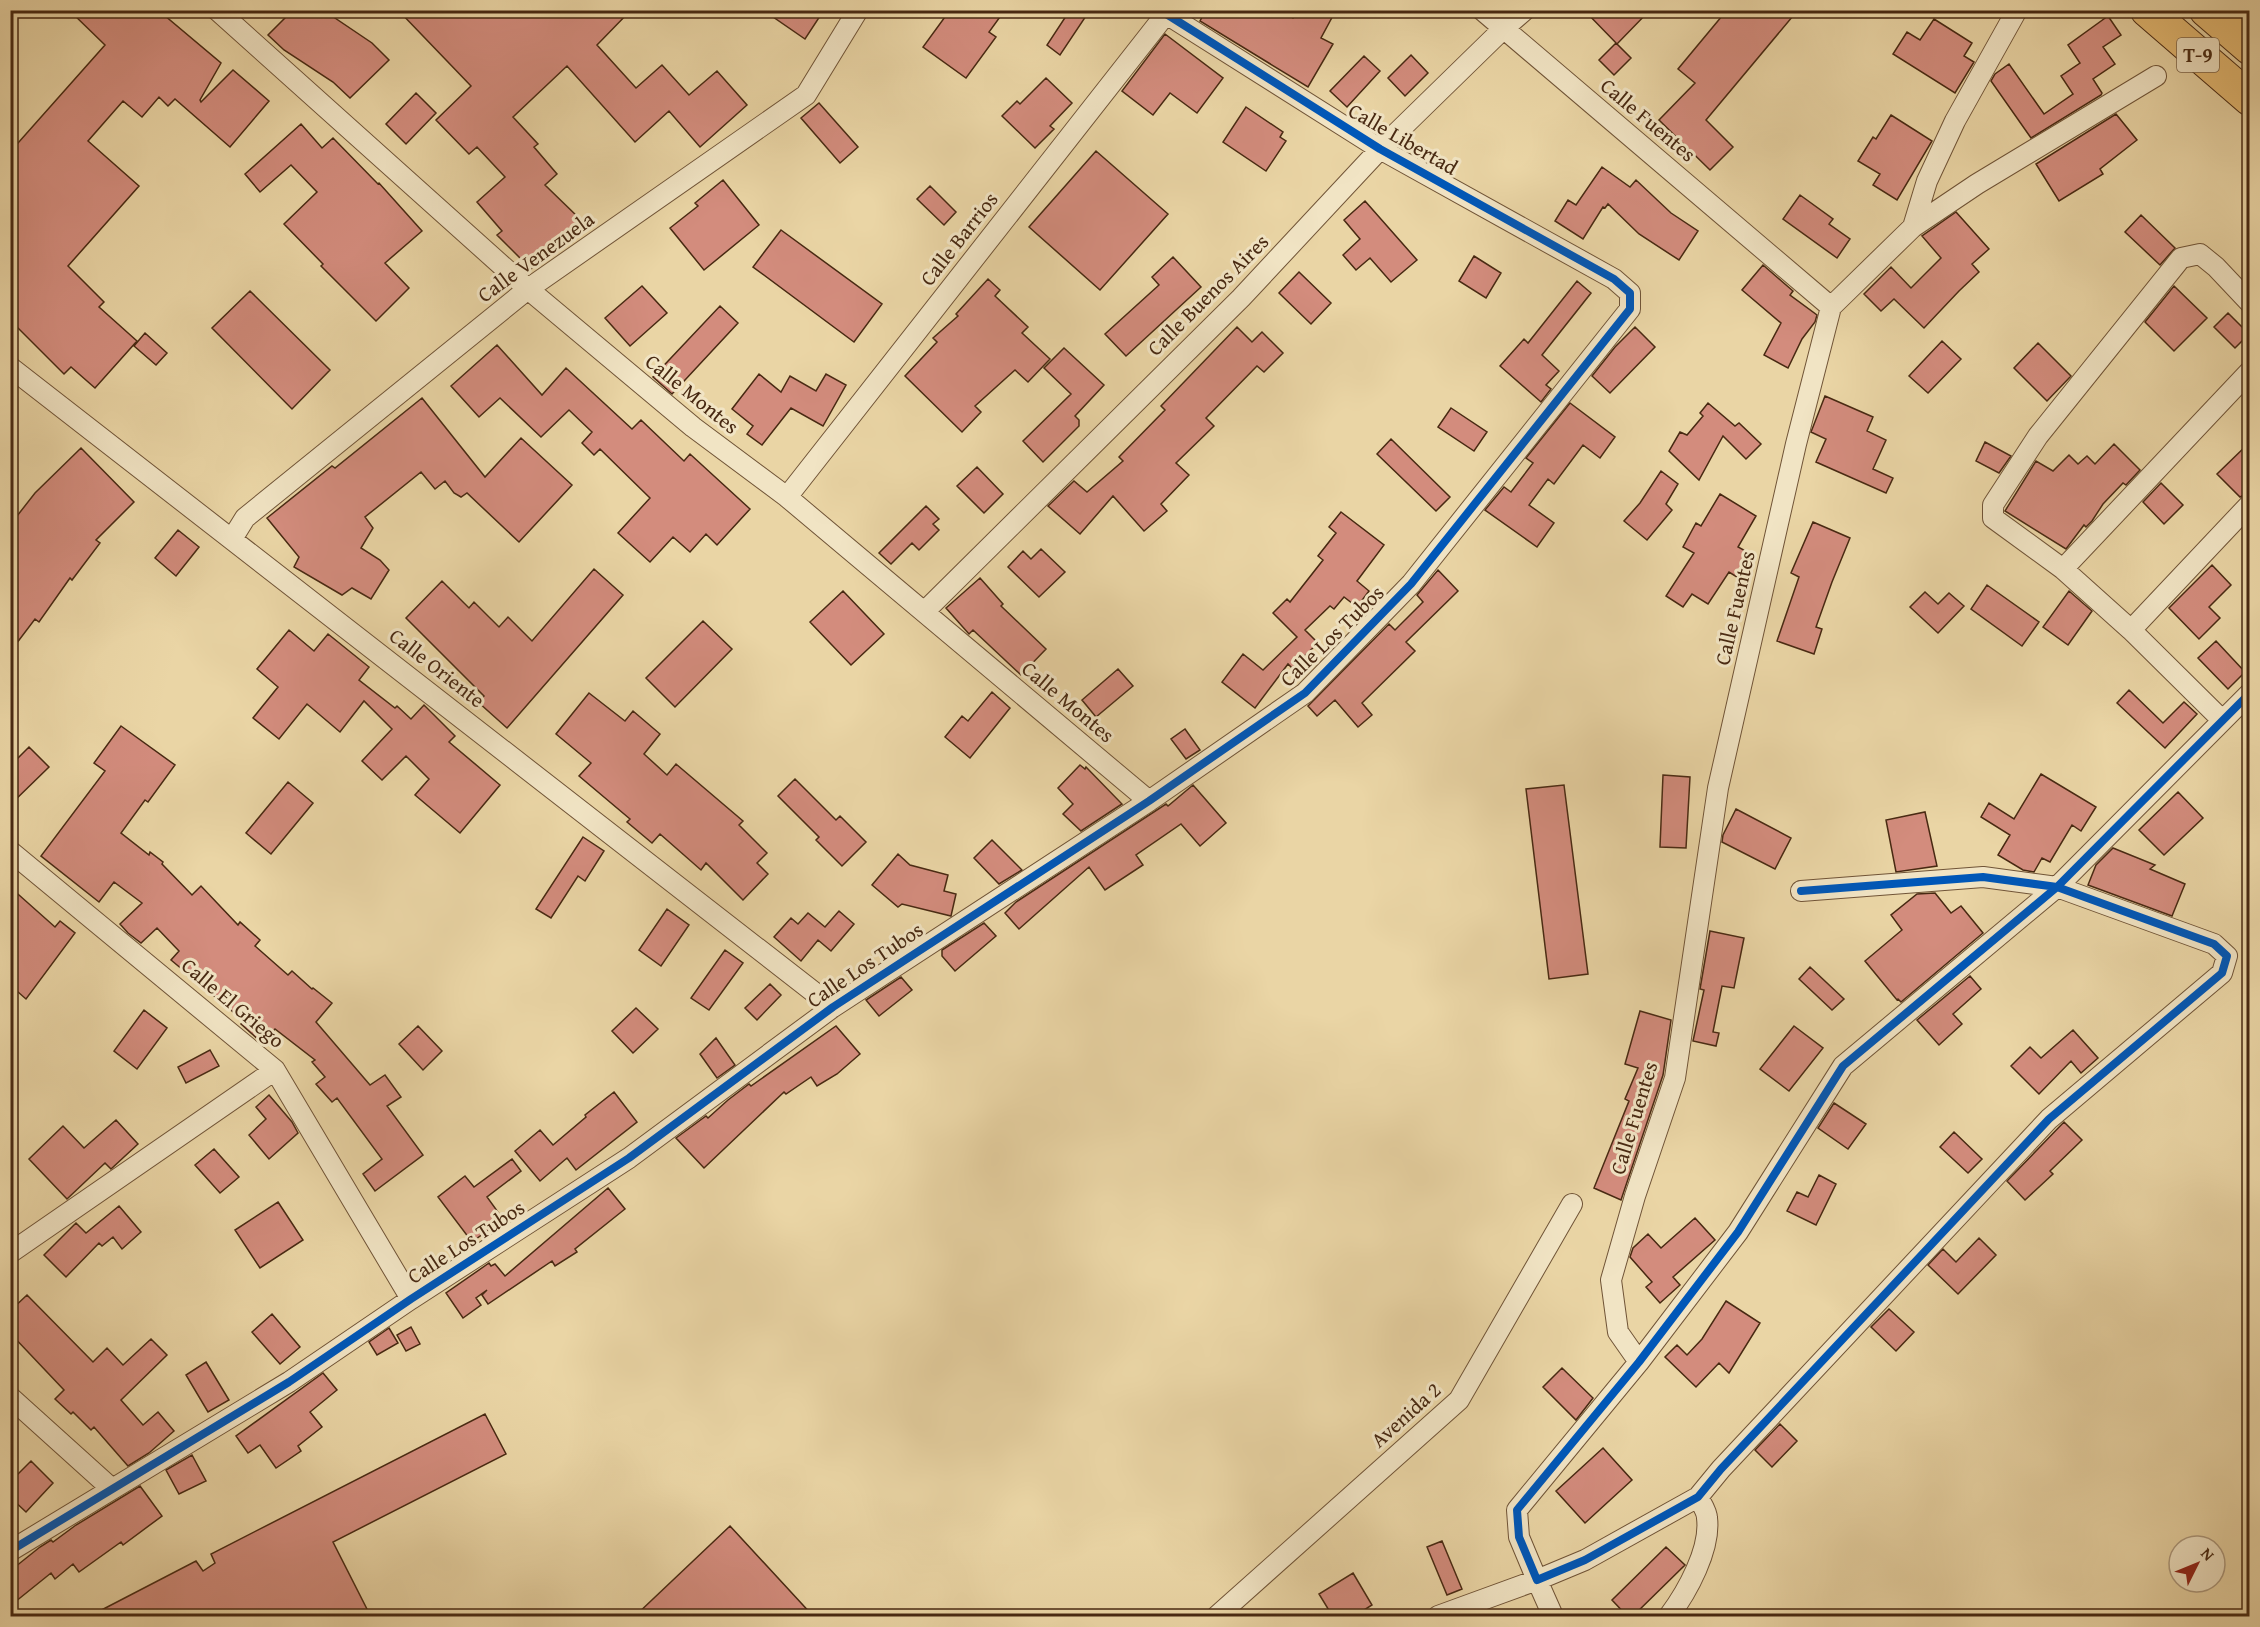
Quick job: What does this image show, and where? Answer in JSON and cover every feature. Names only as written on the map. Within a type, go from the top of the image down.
[{"type":"highway","name":"T-9","points":[[2146,10],[2250,99]]},
{"type":"highway","name":"T-9","points":[[2206,10],[2250,48]]},
{"type":"street","name":"Calle Montes","points":[[217,10],[528,289],[693,427],[787,497],[1149,801]]},
{"type":"street","name":"Calle Venezuela","points":[[232,539],[245,518],[528,289],[806,95],[858,10]]},
{"type":"street","name":"Calle Fuentes","points":[[1482,10],[1831,307],[1796,444],[1718,788],[1675,1078],[1635,1196],[1611,1280],[1618,1332],[1640,1362]]},
{"type":"street","name":"Calle Buenos Aires","points":[[924,612],[1241,298],[1380,149],[1525,10]]},
{"type":"street","points":[[1913,226],[1927,181],[1955,121],[2017,10]]},
{"type":"street","name":"Calle Libertad","points":[[1165,12],[1380,149],[1614,279],[1630,292]]},
{"type":"street","name":"Calle Barrios","points":[[787,497],[1165,12]]},
{"type":"street","points":[[1831,307],[1913,226],[1977,184],[2156,76]]},
{"type":"street","points":[[2222,720],[2131,630],[2062,569],[1993,518],[1993,505],[2038,436],[2181,258],[2200,254],[2216,267],[2250,303]]},
{"type":"street","name":"Calle Los Tubos","points":[[10,1551],[289,1382],[411,1299],[629,1158],[832,1007],[1149,801],[1305,693],[1412,584],[1630,309],[1630,292]]},
{"type":"street","name":"Calle Oriente","points":[[10,367],[832,1007]]},
{"type":"street","points":[[2062,569],[2250,371]]},
{"type":"street","points":[[2131,630],[2250,504]]},
{"type":"street","points":[[1553,1617],[1519,1537],[1517,1510],[1640,1362],[1738,1232],[1843,1066],[2057,887],[2250,693]]},
{"type":"street","name":"Calle El Griego","points":[[10,851],[275,1070],[411,1299]]},
{"type":"street","points":[[1438,1617],[1585,1560],[1698,1497],[1721,1468],[2049,1119],[2222,973],[2228,956],[2214,944],[2057,887],[1983,877],[1802,891]]},
{"type":"street","points":[[10,1253],[275,1070]]},
{"type":"street","name":"Avenida 2","points":[[1217,1617],[1459,1400],[1572,1204]]},
{"type":"street","points":[[10,1397],[112,1489]]},
{"type":"street","points":[[1669,1617],[1683,1598],[1707,1542],[1707,1516],[1698,1497]]},
{"type":"building","points":[[69,10],[158,10],[221,63],[200,100],[201,102],[233,70],[269,101],[230,147],[175,99],[168,106],[159,97],[142,117],[123,101],[88,141],[139,186],[68,266],[104,302],[99,307],[137,341],[95,388],[71,367],[64,374],[10,320],[10,152],[105,45]]},
{"type":"building","points":[[293,10],[323,10],[372,43],[389,60],[350,98],[333,82],[284,50],[268,35]]},
{"type":"building","points":[[398,10],[631,10],[597,45],[636,88],[662,65],[689,95],[717,71],[747,105],[700,147],[669,111],[635,142],[567,66],[513,117],[538,144],[534,147],[557,174],[545,185],[580,219],[531,269],[497,235],[502,231],[477,202],[505,177],[477,147],[469,154],[436,120],[471,86]]},
{"type":"building","points":[[763,10],[824,10],[805,39]]},
{"type":"building","points":[[950,10],[1005,10],[989,32],[996,37],[966,78],[923,47]]},
{"type":"building","points":[[1070,10],[1090,10],[1060,55],[1047,45]]},
{"type":"building","points":[[1206,10],[1281,11],[1293,18],[1297,10],[1336,10],[1321,38],[1333,44],[1308,87],[1200,21]]},
{"type":"building","points":[[1584,10],[1650,10],[1617,44]]},
{"type":"building","points":[[1727,10],[1798,10],[1706,120],[1733,147],[1710,170],[1659,120],[1695,83],[1678,69]]},
{"type":"building","points":[[2108,16],[2121,35],[2103,47],[2115,64],[2093,79],[2101,95],[2031,138],[1991,81],[1995,74],[2009,64],[2044,114],[2073,94],[2061,76],[2080,63],[2068,45]]},
{"type":"building","points":[[1934,19],[1972,43],[1964,56],[1974,62],[1955,93],[1893,54],[1907,32],[1920,40]]},
{"type":"building","points":[[1165,34],[1223,78],[1197,113],[1170,93],[1153,115],[1122,91]]},
{"type":"building","points":[[1616,43],[1631,58],[1614,75],[1599,60]]},
{"type":"building","points":[[1411,55],[1428,73],[1405,96],[1388,78]]},
{"type":"building","points":[[1364,56],[1380,71],[1347,107],[1330,91]]},
{"type":"building","points":[[1046,78],[1072,103],[1050,126],[1054,129],[1035,148],[1002,116],[1017,101],[1020,104]]},
{"type":"building","points":[[416,93],[436,113],[406,144],[386,124]]},
{"type":"building","points":[[819,103],[858,147],[840,163],[801,118]]},
{"type":"building","points":[[1246,107],[1283,132],[1280,137],[1286,141],[1266,171],[1223,142]]},
{"type":"building","points":[[2116,114],[2137,140],[2100,169],[2103,174],[2059,201],[2036,164]]},
{"type":"building","points":[[1891,115],[1932,141],[1897,200],[1873,185],[1880,174],[1858,161],[1873,137],[1876,139]]},
{"type":"building","points":[[301,124],[322,148],[333,138],[379,183],[422,231],[385,263],[409,288],[376,321],[321,266],[323,264],[284,224],[317,192],[291,165],[260,192],[245,174]]},
{"type":"building","points":[[1096,151],[1168,214],[1100,290],[1029,227]]},
{"type":"building","points":[[1602,167],[1630,187],[1636,180],[1671,213],[1698,231],[1679,260],[1639,234],[1608,204],[1605,208],[1603,207],[1583,239],[1555,221],[1568,200],[1576,205]]},
{"type":"building","points":[[723,180],[759,225],[704,270],[670,228],[698,206],[695,203]]},
{"type":"building","points":[[930,186],[956,212],[944,225],[917,199]]},
{"type":"building","points":[[1800,195],[1833,219],[1829,224],[1850,239],[1837,258],[1783,219]]},
{"type":"building","points":[[1365,201],[1417,260],[1391,282],[1370,258],[1356,270],[1343,255],[1360,239],[1344,220]]},
{"type":"building","points":[[1956,212],[1989,249],[1972,264],[1979,272],[1924,328],[1894,299],[1881,311],[1864,294],[1891,267],[1911,288],[1941,258],[1922,236]]},
{"type":"building","points":[[2141,215],[2175,248],[2160,265],[2125,232]]},
{"type":"building","points":[[781,230],[882,304],[854,342],[753,267]]},
{"type":"building","points":[[1474,256],[1501,273],[1486,298],[1459,281]]},
{"type":"building","points":[[1173,257],[1201,287],[1126,356],[1105,334],[1159,285],[1152,277]]},
{"type":"building","points":[[1763,265],[1793,291],[1790,295],[1817,315],[1788,368],[1764,355],[1781,323],[1742,290]]},
{"type":"building","points":[[1299,272],[1331,303],[1311,324],[1279,293]]},
{"type":"building","points":[[988,279],[1000,290],[995,296],[1028,327],[1022,333],[1050,359],[1028,382],[1015,370],[975,406],[981,412],[962,432],[905,376],[937,342],[933,338],[958,316],[956,314]]},
{"type":"building","points":[[1577,281],[1591,293],[1542,355],[1559,371],[1546,385],[1551,389],[1541,402],[1500,366],[1524,339],[1528,343]]},
{"type":"building","points":[[642,286],[667,313],[630,346],[605,318]]},
{"type":"building","points":[[2174,286],[2207,318],[2174,351],[2145,322]]},
{"type":"building","points":[[250,291],[330,370],[292,409],[212,328]]},
{"type":"building","points":[[720,306],[738,323],[672,394],[653,377]]},
{"type":"building","points":[[2228,313],[2249,334],[2235,348],[2214,327]]},
{"type":"building","points":[[1237,327],[1252,342],[1262,332],[1283,353],[1264,372],[1257,366],[1206,418],[1214,426],[1176,463],[1189,475],[1161,504],[1167,511],[1144,531],[1113,496],[1080,534],[1048,506],[1074,481],[1087,492],[1123,461],[1119,457],[1165,410],[1161,406]]},
{"type":"building","points":[[1635,327],[1655,347],[1610,393],[1592,376],[1615,347]]},
{"type":"building","points":[[145,333],[167,353],[156,365],[134,346]]},
{"type":"building","points":[[1942,341],[1961,359],[1928,393],[1909,376]]},
{"type":"building","points":[[2038,343],[2071,376],[2047,401],[2014,368]]},
{"type":"building","points":[[497,345],[542,395],[566,368],[632,429],[641,420],[684,461],[690,454],[750,509],[717,545],[706,534],[690,552],[673,537],[650,562],[618,533],[650,498],[600,449],[594,455],[582,443],[592,432],[569,410],[541,437],[500,398],[479,417],[451,386]]},
{"type":"building","points":[[1064,348],[1104,385],[1075,416],[1079,420],[1079,426],[1043,462],[1023,441],[1071,394],[1044,368]]},
{"type":"building","points":[[759,374],[781,392],[790,376],[816,391],[826,374],[846,385],[823,426],[791,408],[762,445],[747,434],[753,426],[732,409]]},
{"type":"building","points":[[1825,396],[1873,417],[1867,431],[1886,440],[1873,469],[1893,478],[1886,493],[1816,462],[1826,439],[1811,432]]},
{"type":"building","points":[[422,398],[485,477],[521,438],[572,485],[519,542],[467,493],[461,497],[454,493],[445,481],[435,489],[421,472],[365,517],[373,528],[361,548],[380,560],[389,570],[371,599],[352,588],[342,595],[294,567],[299,557],[267,518],[332,466],[335,468]]},
{"type":"building","points":[[1570,403],[1615,437],[1600,458],[1583,445],[1554,484],[1548,479],[1529,505],[1554,523],[1537,547],[1485,510],[1504,487],[1511,492],[1533,463],[1526,458]]},
{"type":"building","points":[[1708,403],[1735,426],[1739,423],[1761,444],[1746,459],[1723,436],[1699,480],[1669,451],[1680,432],[1687,435],[1703,416],[1700,413]]},
{"type":"building","points":[[1451,408],[1487,432],[1474,451],[1438,427]]},
{"type":"building","points":[[1391,439],[1450,497],[1436,511],[1377,454]]},
{"type":"building","points":[[1985,442],[2011,456],[1999,473],[1976,461]]},
{"type":"building","points":[[2250,442],[2250,492],[2240,497],[2217,474]]},
{"type":"building","points":[[2114,444],[2140,470],[2126,485],[2123,483],[2103,504],[2092,521],[2086,527],[2084,525],[2066,549],[2005,511],[2036,461],[2053,471],[2069,455],[2078,464],[2087,456],[2095,464]]},
{"type":"building","points":[[81,448],[134,502],[96,540],[100,543],[72,580],[70,578],[39,622],[35,619],[10,652],[10,525],[35,493]]},
{"type":"building","points":[[977,467],[1003,494],[984,513],[957,486]]},
{"type":"building","points":[[1661,471],[1678,484],[1666,504],[1672,510],[1647,540],[1624,521],[1640,503]]},
{"type":"building","points":[[2161,483],[2183,505],[2164,524],[2143,502]]},
{"type":"building","points":[[1720,494],[1756,516],[1738,547],[1753,555],[1740,579],[1729,572],[1708,604],[1692,594],[1683,607],[1666,596],[1694,553],[1683,547],[1696,523],[1701,526]]},
{"type":"building","points":[[926,506],[939,519],[933,524],[939,530],[919,550],[912,543],[891,564],[879,553]]},
{"type":"building","points":[[1341,512],[1384,545],[1357,581],[1369,591],[1357,607],[1344,597],[1334,609],[1330,606],[1305,630],[1318,643],[1292,668],[1288,664],[1255,708],[1222,682],[1243,654],[1263,670],[1297,637],[1273,613],[1287,599],[1290,602],[1323,560],[1318,556],[1336,533],[1329,527]]},
{"type":"building","points":[[1813,522],[1850,538],[1816,627],[1822,629],[1814,654],[1777,641],[1799,577],[1791,573]]},
{"type":"building","points":[[178,530],[199,547],[176,576],[155,558]]},
{"type":"building","points":[[1041,549],[1065,572],[1039,597],[1008,567],[1023,551],[1031,559]]},
{"type":"building","points":[[2212,565],[2231,585],[2209,607],[2220,618],[2199,639],[2169,608]]},
{"type":"building","points":[[594,569],[623,595],[507,728],[478,702],[484,696],[406,618],[442,581],[469,608],[474,602],[499,627],[508,617],[532,641]]},
{"type":"building","points":[[1438,570],[1458,591],[1406,642],[1415,651],[1362,703],[1372,715],[1358,727],[1335,700],[1317,716],[1308,706],[1389,624],[1395,630],[1423,602],[1417,595]]},
{"type":"building","points":[[980,578],[1003,604],[1001,606],[1046,649],[1021,675],[973,630],[969,634],[946,608]]},
{"type":"building","points":[[1987,585],[2039,622],[2022,646],[1971,609]]},
{"type":"building","points":[[843,591],[884,634],[851,665],[810,622]]},
{"type":"building","points":[[2069,591],[2092,611],[2068,645],[2043,627]]},
{"type":"building","points":[[1925,592],[1938,604],[1949,593],[1964,606],[1938,633],[1910,607]]},
{"type":"building","points":[[703,621],[732,649],[675,707],[646,678]]},
{"type":"building","points":[[289,630],[314,651],[328,634],[369,667],[359,680],[395,708],[397,706],[411,719],[424,705],[455,736],[449,742],[500,785],[460,833],[415,795],[429,779],[406,756],[382,780],[362,761],[392,729],[364,701],[340,732],[307,704],[279,739],[253,718],[278,687],[257,669]]},
{"type":"building","points":[[2216,641],[2245,672],[2228,689],[2198,658]]},
{"type":"building","points":[[1118,669],[1133,686],[1096,717],[1082,700]]},
{"type":"building","points":[[2129,690],[2163,723],[2184,702],[2197,714],[2165,748],[2117,703]]},
{"type":"building","points":[[992,692],[1010,708],[970,758],[945,737],[962,716],[968,721]]},
{"type":"building","points":[[589,693],[625,721],[633,711],[660,734],[644,754],[667,775],[676,764],[743,821],[739,825],[767,853],[757,863],[768,874],[743,900],[706,863],[701,870],[660,834],[652,843],[627,822],[630,819],[579,776],[591,763],[556,734]]},
{"type":"building","points":[[121,726],[175,765],[148,802],[145,800],[121,833],[149,855],[150,852],[163,862],[162,864],[192,895],[201,886],[238,925],[240,922],[260,940],[255,946],[288,975],[292,971],[332,1003],[316,1022],[370,1085],[385,1075],[401,1097],[387,1106],[423,1155],[375,1191],[363,1174],[382,1159],[337,1098],[332,1102],[316,1084],[325,1077],[312,1062],[315,1060],[275,1029],[262,1043],[241,1024],[244,1021],[171,960],[179,951],[157,928],[141,943],[128,933],[120,924],[142,903],[114,882],[99,902],[41,856],[105,771],[94,763]]},
{"type":"building","points":[[1185,729],[1200,750],[1186,759],[1171,739]]},
{"type":"building","points":[[29,747],[49,767],[10,805],[10,766]]},
{"type":"building","points":[[1080,765],[1085,769],[1086,767],[1122,804],[1081,831],[1063,814],[1073,804],[1058,788]]},
{"type":"building","points":[[2041,774],[2096,807],[2081,831],[2072,825],[2050,862],[2042,858],[2034,872],[2023,870],[1998,855],[2010,835],[1981,817],[1989,803],[2014,819]]},
{"type":"building","points":[[1663,775],[1690,777],[1686,848],[1660,847]]},
{"type":"building","points":[[795,779],[836,820],[840,816],[866,842],[842,866],[816,840],[819,837],[778,796]]},
{"type":"building","points":[[288,782],[313,803],[271,854],[246,833]]},
{"type":"building","points":[[1193,785],[1226,823],[1200,846],[1181,824],[1136,855],[1143,865],[1105,890],[1089,867],[1019,929],[1005,913],[1016,902],[1166,804],[1168,806]]},
{"type":"building","points":[[1564,785],[1588,974],[1549,979],[1526,789]]},
{"type":"building","points":[[2178,792],[2203,818],[2164,855],[2139,830]]},
{"type":"building","points":[[1736,809],[1791,838],[1775,869],[1722,842],[1723,835]]},
{"type":"building","points":[[1925,812],[1937,866],[1896,872],[1886,820]]},
{"type":"building","points":[[583,837],[604,851],[585,881],[578,876],[551,918],[536,909]]},
{"type":"building","points":[[992,840],[1022,870],[999,884],[974,858]]},
{"type":"building","points":[[2113,848],[2155,865],[2150,869],[2185,884],[2172,916],[2088,885],[2096,865]]},
{"type":"building","points":[[898,854],[910,865],[948,875],[944,891],[956,894],[951,916],[902,904],[898,907],[872,885]]},
{"type":"building","points":[[10,887],[55,927],[60,921],[75,933],[26,999],[10,985]]},
{"type":"building","points":[[1935,893],[1951,913],[1961,906],[1983,933],[1901,1002],[1865,961],[1902,930],[1891,915],[1917,894]]},
{"type":"building","points":[[667,909],[689,925],[661,966],[639,950]]},
{"type":"building","points":[[839,911],[854,924],[831,951],[818,940],[801,961],[774,937],[791,918],[798,924],[808,913],[825,927]]},
{"type":"building","points":[[984,923],[996,936],[955,971],[942,956],[942,950]]},
{"type":"building","points":[[1710,931],[1744,938],[1734,988],[1722,986],[1713,1032],[1719,1033],[1716,1046],[1693,1041],[1704,990],[1700,989]]},
{"type":"building","points":[[725,950],[743,963],[709,1010],[691,998]]},
{"type":"building","points":[[1810,967],[1844,999],[1832,1010],[1799,979]]},
{"type":"building","points":[[1970,976],[1981,989],[1953,1014],[1962,1024],[1939,1045],[1917,1020]]},
{"type":"building","points":[[901,977],[912,990],[879,1016],[866,1000]]},
{"type":"building","points":[[770,984],[781,995],[757,1020],[745,1008]]},
{"type":"building","points":[[636,1008],[658,1029],[633,1053],[612,1031]]},
{"type":"building","points":[[144,1010],[167,1028],[137,1069],[114,1051]]},
{"type":"building","points":[[1640,1011],[1671,1020],[1663,1075],[1621,1200],[1594,1188],[1629,1101],[1625,1099],[1638,1068],[1625,1064]]},
{"type":"building","points":[[418,1026],[442,1051],[423,1070],[399,1044]]},
{"type":"building","points":[[836,1026],[860,1054],[837,1074],[817,1086],[811,1077],[786,1094],[784,1092],[704,1168],[676,1138],[706,1116],[708,1118],[749,1084],[751,1086]]},
{"type":"building","points":[[1794,1026],[1823,1048],[1789,1091],[1760,1069]]},
{"type":"building","points":[[2073,1030],[2098,1058],[2081,1073],[2071,1061],[2039,1094],[2011,1066],[2030,1047],[2041,1058]]},
{"type":"building","points":[[716,1038],[735,1065],[717,1078],[700,1054]]},
{"type":"building","points":[[210,1050],[219,1066],[186,1083],[178,1067]]},
{"type":"building","points":[[614,1092],[637,1122],[576,1170],[567,1158],[540,1181],[515,1151],[540,1130],[553,1145]]},
{"type":"building","points":[[269,1095],[292,1122],[298,1133],[269,1159],[249,1135],[266,1119],[256,1107]]},
{"type":"building","points":[[1834,1103],[1866,1124],[1848,1149],[1818,1128]]},
{"type":"building","points":[[116,1120],[138,1144],[111,1169],[105,1163],[67,1199],[29,1159],[63,1126],[84,1148]]},
{"type":"building","points":[[2064,1122],[2082,1140],[2050,1171],[2053,1174],[2025,1200],[2007,1181]]},
{"type":"building","points":[[1954,1132],[1982,1159],[1968,1173],[1940,1147]]},
{"type":"building","points":[[214,1149],[239,1177],[220,1193],[195,1165]]},
{"type":"building","points":[[512,1159],[521,1171],[487,1197],[503,1219],[472,1242],[438,1197],[465,1176],[474,1187]]},
{"type":"building","points":[[1819,1175],[1836,1184],[1816,1225],[1787,1211],[1797,1192],[1808,1197]]},
{"type":"building","points":[[608,1188],[625,1209],[575,1249],[577,1252],[555,1266],[552,1261],[488,1304],[482,1295],[487,1290],[476,1298],[481,1305],[463,1318],[446,1293],[489,1263],[491,1266],[495,1264],[505,1276]]},
{"type":"building","points":[[278,1202],[303,1240],[260,1268],[235,1230]]},
{"type":"building","points":[[119,1206],[141,1232],[122,1249],[113,1237],[102,1246],[99,1243],[66,1277],[44,1255],[76,1223],[86,1233]]},
{"type":"building","points":[[1695,1218],[1715,1240],[1673,1277],[1680,1285],[1660,1303],[1646,1287],[1652,1282],[1630,1257],[1633,1248],[1648,1234],[1661,1248]]},
{"type":"building","points":[[1979,1238],[1996,1255],[1958,1294],[1928,1265],[1943,1249],[1956,1262]]},
{"type":"building","points":[[27,1295],[93,1362],[107,1348],[123,1365],[151,1339],[167,1355],[121,1400],[143,1425],[158,1412],[174,1431],[149,1453],[128,1466],[94,1427],[91,1430],[73,1412],[71,1414],[55,1399],[64,1390],[10,1333],[10,1311]]},
{"type":"building","points":[[1726,1301],[1760,1323],[1729,1373],[1719,1363],[1696,1387],[1665,1357],[1677,1345],[1687,1355],[1702,1339]]},
{"type":"building","points":[[1889,1309],[1914,1332],[1896,1351],[1871,1327]]},
{"type":"building","points":[[272,1314],[300,1347],[280,1364],[252,1332]]},
{"type":"building","points":[[411,1327],[420,1344],[406,1351],[397,1335]]},
{"type":"building","points":[[389,1328],[398,1343],[377,1355],[369,1342]]},
{"type":"building","points":[[206,1362],[229,1400],[208,1412],[186,1375]]},
{"type":"building","points":[[1562,1368],[1593,1398],[1576,1420],[1543,1387]]},
{"type":"building","points":[[323,1373],[337,1390],[310,1412],[322,1427],[298,1446],[301,1451],[276,1468],[260,1445],[248,1453],[236,1436]]},
{"type":"building","points":[[485,1414],[506,1454],[333,1542],[371,1617],[88,1617],[196,1561],[203,1571],[215,1563],[211,1554]]},
{"type":"building","points":[[1780,1424],[1797,1441],[1772,1467],[1755,1450]]},
{"type":"building","points":[[1603,1448],[1632,1480],[1585,1523],[1556,1491]]},
{"type":"building","points":[[192,1455],[206,1481],[179,1494],[166,1470]]},
{"type":"building","points":[[31,1461],[53,1483],[26,1512],[10,1497],[10,1482]]},
{"type":"building","points":[[140,1486],[162,1516],[123,1545],[121,1542],[79,1572],[73,1564],[55,1579],[51,1573],[10,1606],[10,1571],[40,1547],[51,1540],[53,1542],[76,1525]]},
{"type":"building","points":[[730,1526],[814,1617],[634,1617]]},
{"type":"building","points":[[1442,1541],[1462,1589],[1447,1595],[1427,1547]]},
{"type":"building","points":[[1666,1547],[1685,1565],[1632,1617],[1628,1617],[1612,1600]]},
{"type":"building","points":[[1353,1573],[1372,1605],[1353,1617],[1333,1617],[1319,1594]]},
{"type":"cycle path","points":[[10,1551],[289,1382],[411,1299],[629,1158],[833,1007],[1149,801],[1305,693],[1411,584],[1630,309],[1630,293],[1614,279],[1380,149],[1160,10]]},
{"type":"cycle path","points":[[1801,891],[1983,877],[2057,887],[2214,944],[2227,956],[2222,973],[2049,1119],[1721,1469],[1698,1497],[1585,1560],[1537,1580],[1519,1537],[1517,1510],[1639,1362],[1738,1232],[1843,1066],[2057,887],[2250,693]]}]
